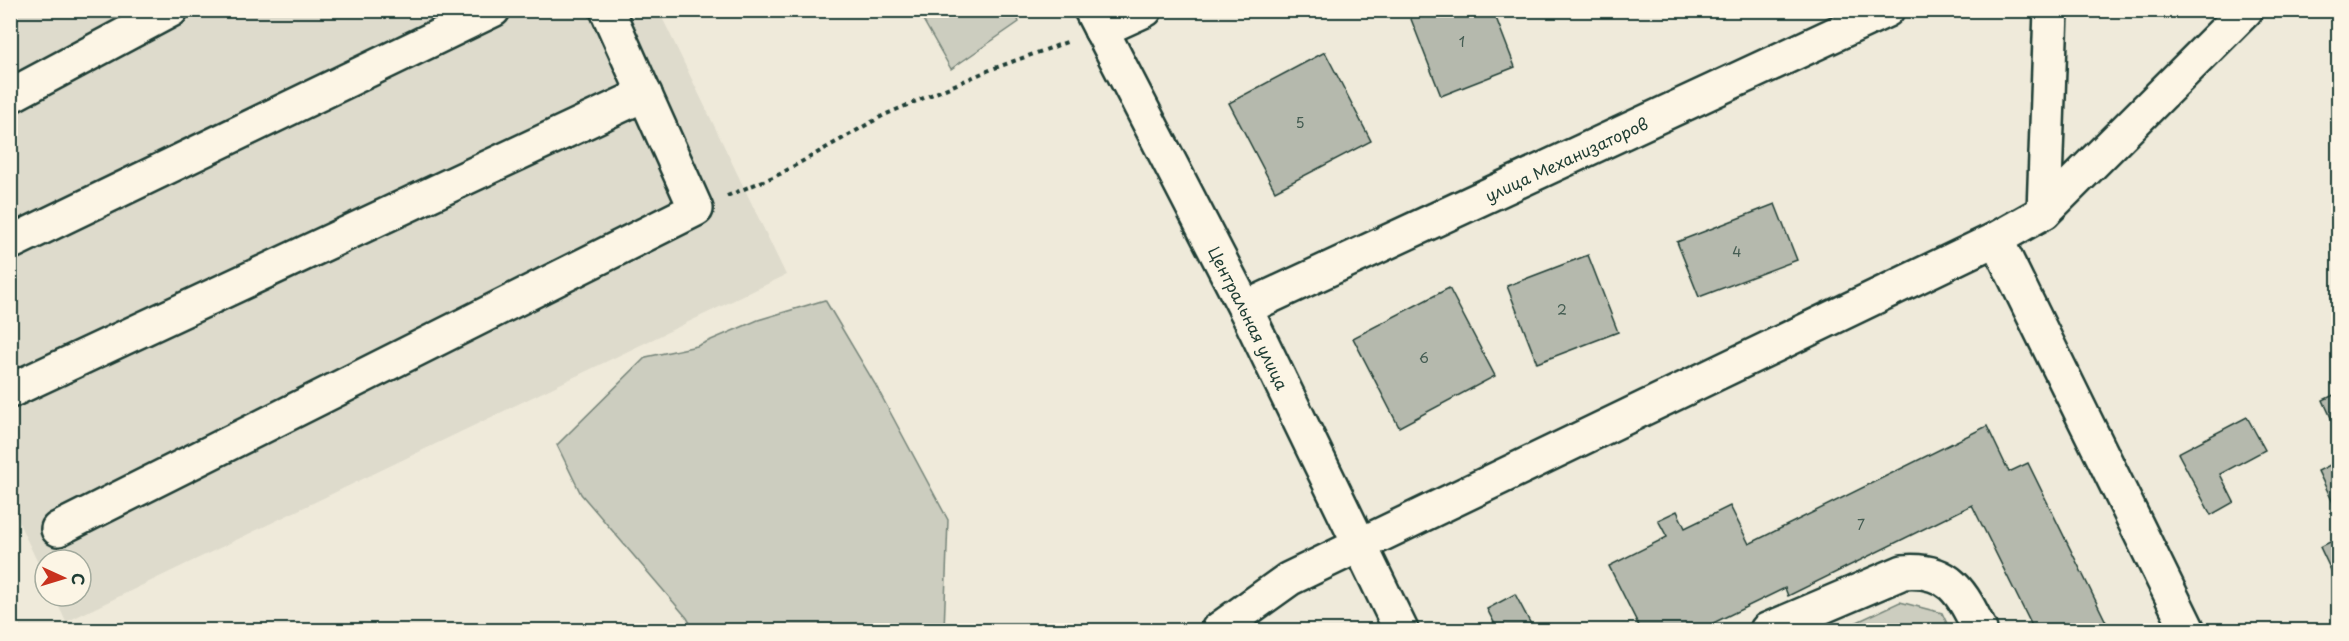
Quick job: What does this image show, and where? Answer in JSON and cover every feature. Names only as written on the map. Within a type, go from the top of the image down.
[{"type":"street","points":[[10,96],[171,10]]},
{"type":"street","points":[[10,243],[493,10]]},
{"type":"street","points":[[58,529],[696,209],[607,10]]},
{"type":"street","points":[[1096,20],[1145,10]]},
{"type":"street","name":"улица Механизаторов","points":[[1245,308],[1887,10]]},
{"type":"street","points":[[2044,212],[2051,10]]},
{"type":"street","points":[[1218,630],[1289,579],[1996,239],[2044,212],[2246,10]]},
{"type":"street","name":"Центральная улица","points":[[1096,20],[1245,308],[1401,630]]},
{"type":"street","points":[[10,391],[645,94]]},
{"type":"street","points":[[1996,239],[2188,630]]},
{"type":"street","points":[[1767,630],[1903,572],[1920,570],[1937,574],[1963,596],[1980,630]]},
{"type":"path","points":[[696,209],[780,174],[884,115],[992,69],[1096,20]]},
{"type":"shaded area","points":[[11,11],[659,11],[786,275],[66,622],[60,608],[93,608],[93,548],[33,548],[33,553],[11,506]]},
{"type":"shaded area","points":[[918,11],[1015,11],[1019,22],[951,69]]},
{"type":"shaded area","points":[[825,300],[875,384],[948,520],[944,630],[694,630],[687,618],[581,494],[557,445],[646,357],[697,346],[758,320]]},
{"type":"shaded area","points":[[1900,602],[1942,613],[1950,630],[1840,630]]},
{"type":"building","points":[[1419,10],[1493,10],[1515,67],[1441,96],[1409,14]]},
{"type":"building","points":[[1325,52],[1371,141],[1275,191],[1229,103]]},
{"type":"building","points":[[1775,204],[1797,260],[1699,297],[1677,242]]},
{"type":"building","points":[[1588,255],[1618,332],[1537,363],[1507,286]]},
{"type":"building","points":[[1449,288],[1495,376],[1399,427],[1353,338]]},
{"type":"building","points":[[2338,393],[2338,433],[2323,400]]},
{"type":"building","points":[[2247,417],[2265,450],[2220,474],[2234,502],[2211,515],[2178,453]]},
{"type":"building","points":[[1987,426],[2009,472],[2028,463],[2110,630],[2034,630],[1972,505],[1788,596],[1785,588],[1699,630],[1641,630],[1609,566],[1667,537],[1658,520],[1677,511],[1685,528],[1730,506],[1749,544]]},
{"type":"building","points":[[2338,461],[2338,513],[2318,471]]},
{"type":"building","points":[[2338,538],[2338,585],[2320,547]]},
{"type":"building","points":[[1515,594],[1534,630],[1498,630],[1487,609]]}]
